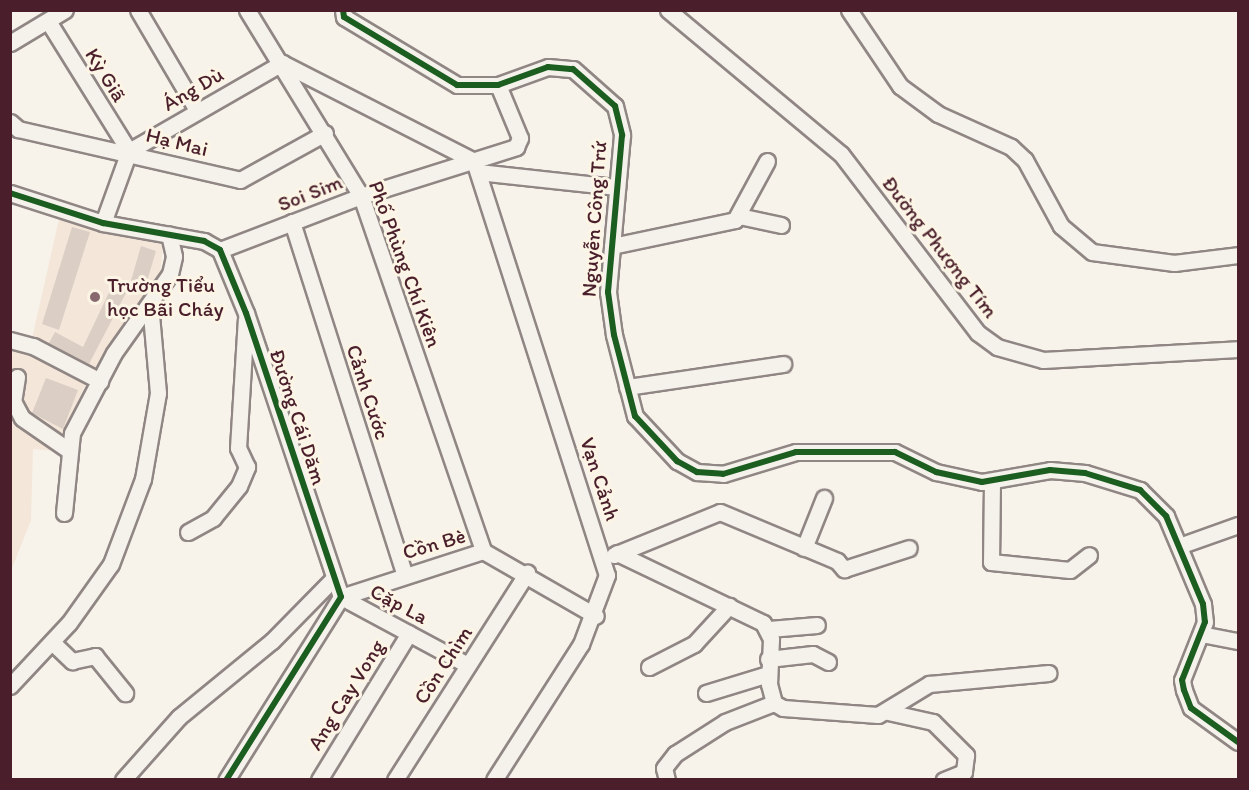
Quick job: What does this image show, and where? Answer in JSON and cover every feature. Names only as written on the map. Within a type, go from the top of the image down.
[{"type":"street","points":[[10,43],[65,10]]},
{"type":"street","points":[[138,10],[197,111]]},
{"type":"street","name":"Phố Phùng Chí Kiên","points":[[247,10],[325,133],[361,196],[483,552]]},
{"type":"street","name":"Nguyễn Công Trứ","points":[[343,10],[344,16],[457,86],[498,85],[548,67],[573,69],[596,84],[615,106],[622,135],[608,292],[627,387],[648,435],[697,472],[723,474],[796,452],[852,451],[895,452],[936,472],[992,482],[1050,470],[1119,481],[1155,502],[1179,546],[1203,604],[1201,633],[1182,680],[1191,708],[1239,742]]},
{"type":"street","name":"Đường Phượng Tím","points":[[668,10],[841,154],[978,333],[998,347],[1043,360],[1239,349]]},
{"type":"street","points":[[849,10],[900,86],[938,114],[1011,147],[1025,160],[1061,226],[1092,252],[1174,263],[1239,255]]},
{"type":"street","name":"Kỳ Giã","points":[[48,21],[129,151]]},
{"type":"street","points":[[282,63],[476,166],[617,187]]},
{"type":"street","name":"Áng Dù","points":[[129,151],[282,63]]},
{"type":"street","name":"Soi Sim","points":[[220,250],[361,196],[476,166],[520,143],[498,85]]},
{"type":"street","name":"Hạ Mai","points":[[10,122],[18,129],[129,151],[240,180],[325,133]]},
{"type":"street","points":[[103,223],[129,151]]},
{"type":"street","points":[[739,216],[767,161]]},
{"type":"street","name":"Vạn Cảnh","points":[[476,166],[611,556],[596,616],[494,780]]},
{"type":"street","points":[[10,194],[103,223],[169,235],[220,250]]},
{"type":"street","points":[[612,246],[713,227],[739,216],[782,225]]},
{"type":"street","name":"Cảnh Cước","points":[[292,222],[404,573]]},
{"type":"street","points":[[64,513],[67,448],[100,381],[170,274],[169,235]]},
{"type":"street","name":"Đường Cái Dăm","points":[[220,250],[246,313],[341,597]]},
{"type":"street","points":[[10,686],[52,642],[111,564],[143,479],[158,393],[150,303]]},
{"type":"street","points":[[188,532],[213,518],[239,486],[247,467],[238,439],[246,313]]},
{"type":"street","points":[[10,340],[33,346],[100,381]]},
{"type":"street","points":[[627,387],[783,364]]},
{"type":"street","points":[[17,376],[12,401],[22,418],[67,448]]},
{"type":"street","points":[[992,482],[991,561],[1070,570],[1089,555]]},
{"type":"street","points":[[804,548],[824,498]]},
{"type":"street","points":[[611,556],[720,512],[804,548],[846,569],[909,548]]},
{"type":"street","points":[[1179,546],[1239,525]]},
{"type":"street","name":"Cồn Bè","points":[[341,597],[404,573],[483,552],[527,573],[596,616]]},
{"type":"street","points":[[611,556],[729,606],[769,629],[817,625]]},
{"type":"street","name":"Cồn Chìm","points":[[395,780],[527,573]]},
{"type":"street","points":[[123,780],[179,717],[272,641],[334,578]]},
{"type":"street","points":[[226,780],[341,597]]},
{"type":"street","name":"Cặp La","points":[[341,597],[468,665]]},
{"type":"street","points":[[649,667],[694,644],[729,606]]},
{"type":"street","points":[[769,629],[768,674],[774,703]]},
{"type":"street","name":"Ang Cay Vong","points":[[319,780],[409,633]]},
{"type":"street","points":[[1201,633],[1239,641]]},
{"type":"street","points":[[52,642],[72,661],[95,656],[125,693]]},
{"type":"street","points":[[768,658],[813,654],[828,662]]},
{"type":"street","points":[[706,693],[768,674]]},
{"type":"street","points":[[888,712],[929,684],[1048,674]]},
{"type":"street","points":[[667,780],[664,768],[675,754],[725,722],[774,703],[828,714],[888,712],[933,722],[966,755],[964,772],[944,780]]},
{"type":"shaded area","name":"Trường Tiểu học Bãi Cháy","points":[[59,219],[163,245],[160,275],[87,381],[55,451],[33,449],[31,520],[11,571],[11,350],[29,352]]},
{"type":"building","points":[[72,227],[90,232],[59,330],[42,324]]},
{"type":"building","points":[[141,246],[156,251],[145,288],[130,284]]},
{"type":"building","points":[[113,284],[127,291],[89,364],[49,343],[55,332],[83,347]]},
{"type":"building","points":[[46,378],[78,390],[63,429],[32,413]]},
{"type":"cycle path","points":[[343,10],[344,17],[457,85],[498,85],[548,67],[573,69],[615,106],[622,135],[608,292],[614,335],[635,416],[677,461],[697,472],[723,474],[796,452],[895,452],[936,472],[982,482],[1050,470],[1085,473],[1140,490],[1166,516],[1203,604],[1205,622],[1182,680],[1184,690],[1191,708],[1238,742]]},
{"type":"cycle path","points":[[10,193],[103,223],[204,241],[220,250],[246,313],[341,597],[226,780]]},
{"type":"place","name":"Trường Tiểu học Bãi Cháy","points":[[95,297]]}]
